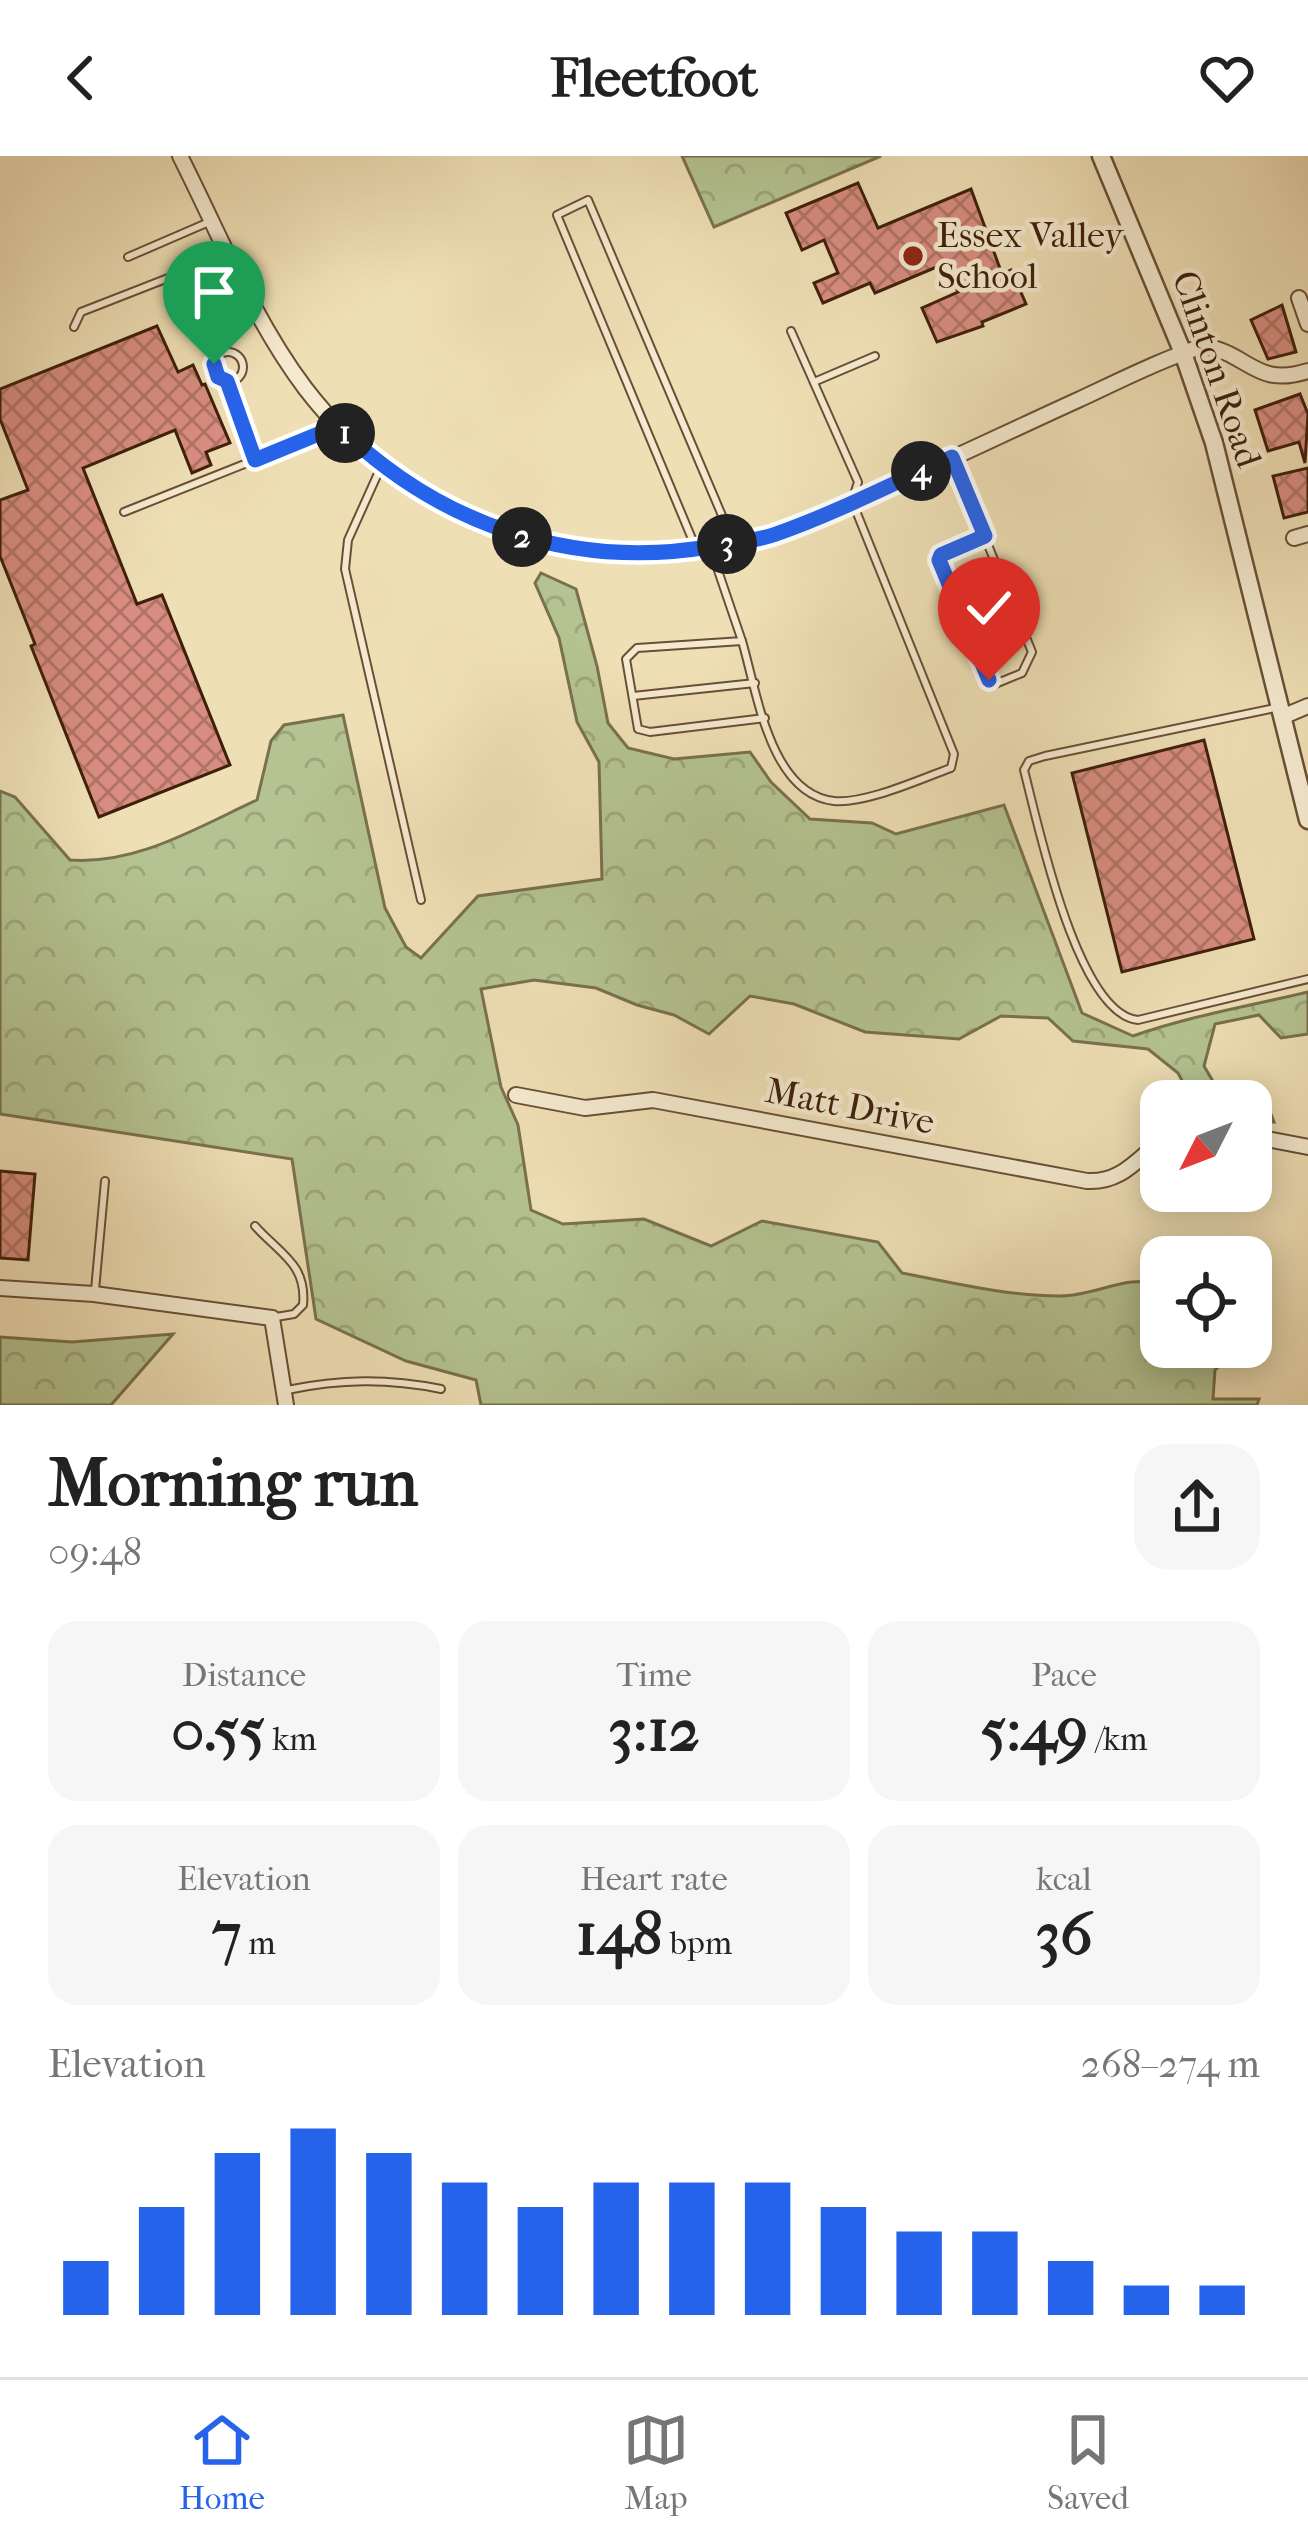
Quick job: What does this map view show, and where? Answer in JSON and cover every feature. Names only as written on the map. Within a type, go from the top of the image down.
[{"type":"street","points":[[180,156],[280,350],[338,426],[381,465],[452,510],[533,541],[641,554],[772,536],[1203,346],[1219,348],[1250,370],[1269,376],[1286,378],[1308,371]]},
{"type":"street","name":"Clinton Road","points":[[1101,156],[1183,353],[1214,443],[1308,820]]},
{"type":"street","points":[[1299,298],[1308,324]]},
{"type":"street","points":[[1281,712],[1308,706]]},
{"type":"street","name":"Matt Drive","points":[[516,1095],[585,1108],[653,1100],[1087,1181],[1111,1180],[1140,1160]]},
{"type":"street","points":[[1272,1140],[1308,1148]]},
{"type":"street","points":[[0,1288],[94,1294],[272,1318],[285,1398]]},
{"type":"lane","points":[[734,543],[588,200],[557,215],[742,641],[771,742],[790,780],[806,793],[836,802],[951,768],[955,754],[852,501],[858,482],[791,331]]},
{"type":"lane","points":[[128,257],[213,220]]},
{"type":"lane","points":[[74,327],[82,312],[230,255]]},
{"type":"lane","points":[[227,381],[239,376],[243,368],[240,358],[228,352],[219,355],[213,368],[227,381],[255,460]]},
{"type":"lane","points":[[814,382],[875,356]]},
{"type":"lane","points":[[124,512],[338,426]]},
{"type":"lane","points":[[952,457],[985,536],[1032,652],[1022,673],[995,684],[989,680],[939,560],[985,536]]},
{"type":"lane","points":[[381,465],[348,540],[345,569],[422,900]]},
{"type":"lane","points":[[742,641],[637,648],[626,659],[638,729],[650,732],[765,718]]},
{"type":"lane","points":[[632,696],[754,683]]},
{"type":"lane","points":[[1281,712],[1046,755],[1029,761],[1024,770],[1065,913],[1091,979],[1122,1019],[1138,1020],[1308,979]]},
{"type":"lane","points":[[94,1294],[105,1181]]},
{"type":"lane","points":[[255,1226],[295,1265],[305,1285],[303,1305],[294,1313],[272,1318]]},
{"type":"lane","points":[[285,1398],[340,1379],[441,1389]]},
{"type":"green space","points":[[682,156],[881,156],[714,227]]},
{"type":"green space","points":[[541,573],[576,589],[608,723],[628,748],[674,759],[750,752],[771,782],[810,819],[872,823],[896,834],[1004,805],[1082,1013],[1133,1036],[1308,992],[1308,1034],[1281,1038],[1259,1015],[1215,1024],[1204,1066],[1212,1080],[1182,1080],[1148,1049],[1073,1041],[1048,1018],[1001,1016],[959,1039],[865,1032],[794,1004],[750,996],[709,1034],[674,1015],[596,988],[534,980],[481,989],[501,1087],[518,1125],[531,1210],[563,1224],[644,1219],[711,1246],[762,1221],[878,1242],[902,1273],[1020,1294],[1060,1296],[1140,1282],[1140,1368],[1217,1368],[1213,1399],[1259,1399],[1257,1405],[481,1405],[476,1380],[406,1361],[316,1319],[292,1159],[0,1114],[0,791],[15,797],[70,860],[119,857],[167,842],[257,800],[271,741],[284,725],[343,715],[385,908],[406,947],[421,958],[478,896],[602,879],[599,762],[577,722],[559,638],[535,583]]},
{"type":"green space","points":[[173,1334],[111,1405],[0,1405],[0,1337],[72,1342]]},
{"type":"building","name":"Essex Valley School","points":[[858,183],[878,228],[971,189],[1002,274],[1011,270],[1026,304],[937,342],[922,308],[958,292],[946,263],[875,293],[870,283],[823,303],[814,283],[838,273],[824,240],[802,250],[786,213]]},
{"type":"building","points":[[1282,305],[1296,352],[1268,359],[1251,320]]},
{"type":"building","points":[[157,326],[178,372],[193,365],[205,384],[230,443],[206,452],[211,465],[192,473],[175,430],[83,468],[137,604],[162,595],[230,765],[99,817],[0,556],[0,500],[28,490],[0,419],[0,389]]},
{"type":"building","points":[[1300,394],[1308,414],[1305,463],[1299,442],[1268,451],[1255,410]]},
{"type":"building","points":[[1308,468],[1308,512],[1284,518],[1273,476]]},
{"type":"building","points":[[1204,740],[1254,939],[1122,972],[1072,773]]},
{"type":"building","points":[[0,1171],[35,1174],[28,1260],[0,1258]]},
{"type":"place","name":"Essex Valley School","points":[[913,256]]},
{"type":"route","points":[[214,364],[218,377],[227,381],[255,460],[338,426],[397,477],[472,520],[554,546],[597,552],[684,552],[772,536],[952,457],[985,536],[939,560],[989,680]]}]
